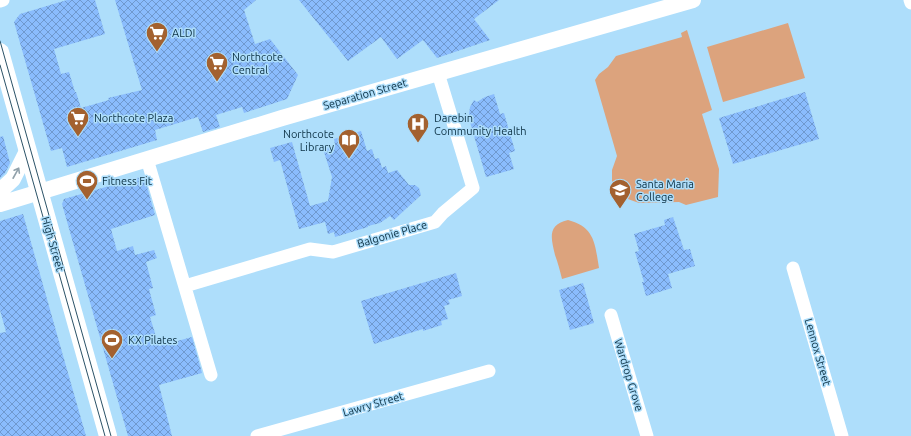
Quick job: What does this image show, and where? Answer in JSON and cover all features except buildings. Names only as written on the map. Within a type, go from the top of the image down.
[{"type":"main road","name":"High Street","points":[[0,52],[108,436]]},
{"type":"street","name":"Separation Street","points":[[0,204],[282,118],[693,0]]},
{"type":"street","name":"Balgonie Place","points":[[185,286],[310,249],[333,252],[435,222],[443,213],[473,188],[438,73]]},
{"type":"street","points":[[0,191],[13,179],[27,151]]},
{"type":"street","points":[[147,159],[210,375]]},
{"type":"street","name":"Lennox Street","points":[[793,268],[842,436]]},
{"type":"street","name":"Wardrop Grove","points":[[611,315],[647,436]]},
{"type":"street","name":"Lawry Street","points":[[257,436],[489,371]]},
{"type":"shaded area","points":[[788,23],[805,78],[723,102],[707,47]]},
{"type":"shaded area","points":[[687,30],[712,110],[702,114],[719,169],[718,197],[686,205],[679,202],[639,203],[625,198],[617,193],[612,181],[612,170],[617,156],[595,80],[599,74],[608,67],[616,56],[682,37],[681,33]]},
{"type":"shaded area","points":[[568,220],[584,227],[589,232],[595,244],[599,268],[562,279],[554,249],[552,233],[557,225]]},
{"type":"tram line","points":[[0,41],[111,436]]},
{"type":"tram line","points":[[0,65],[105,436]]},
{"type":"place","name":"ALDI","points":[[157,52]]},
{"type":"place","name":"Northcote Central","points":[[217,82]]},
{"type":"place","name":"Northcote Plaza","points":[[78,138]]},
{"type":"place","name":"Darebin Community Health","points":[[418,144]]},
{"type":"place","name":"Northcote Library","points":[[349,160]]},
{"type":"place","name":"Fitness Fit","points":[[87,200]]},
{"type":"place","name":"Santa Maria College","points":[[620,210]]},
{"type":"place","name":"KX Pilates","points":[[112,360]]}]
